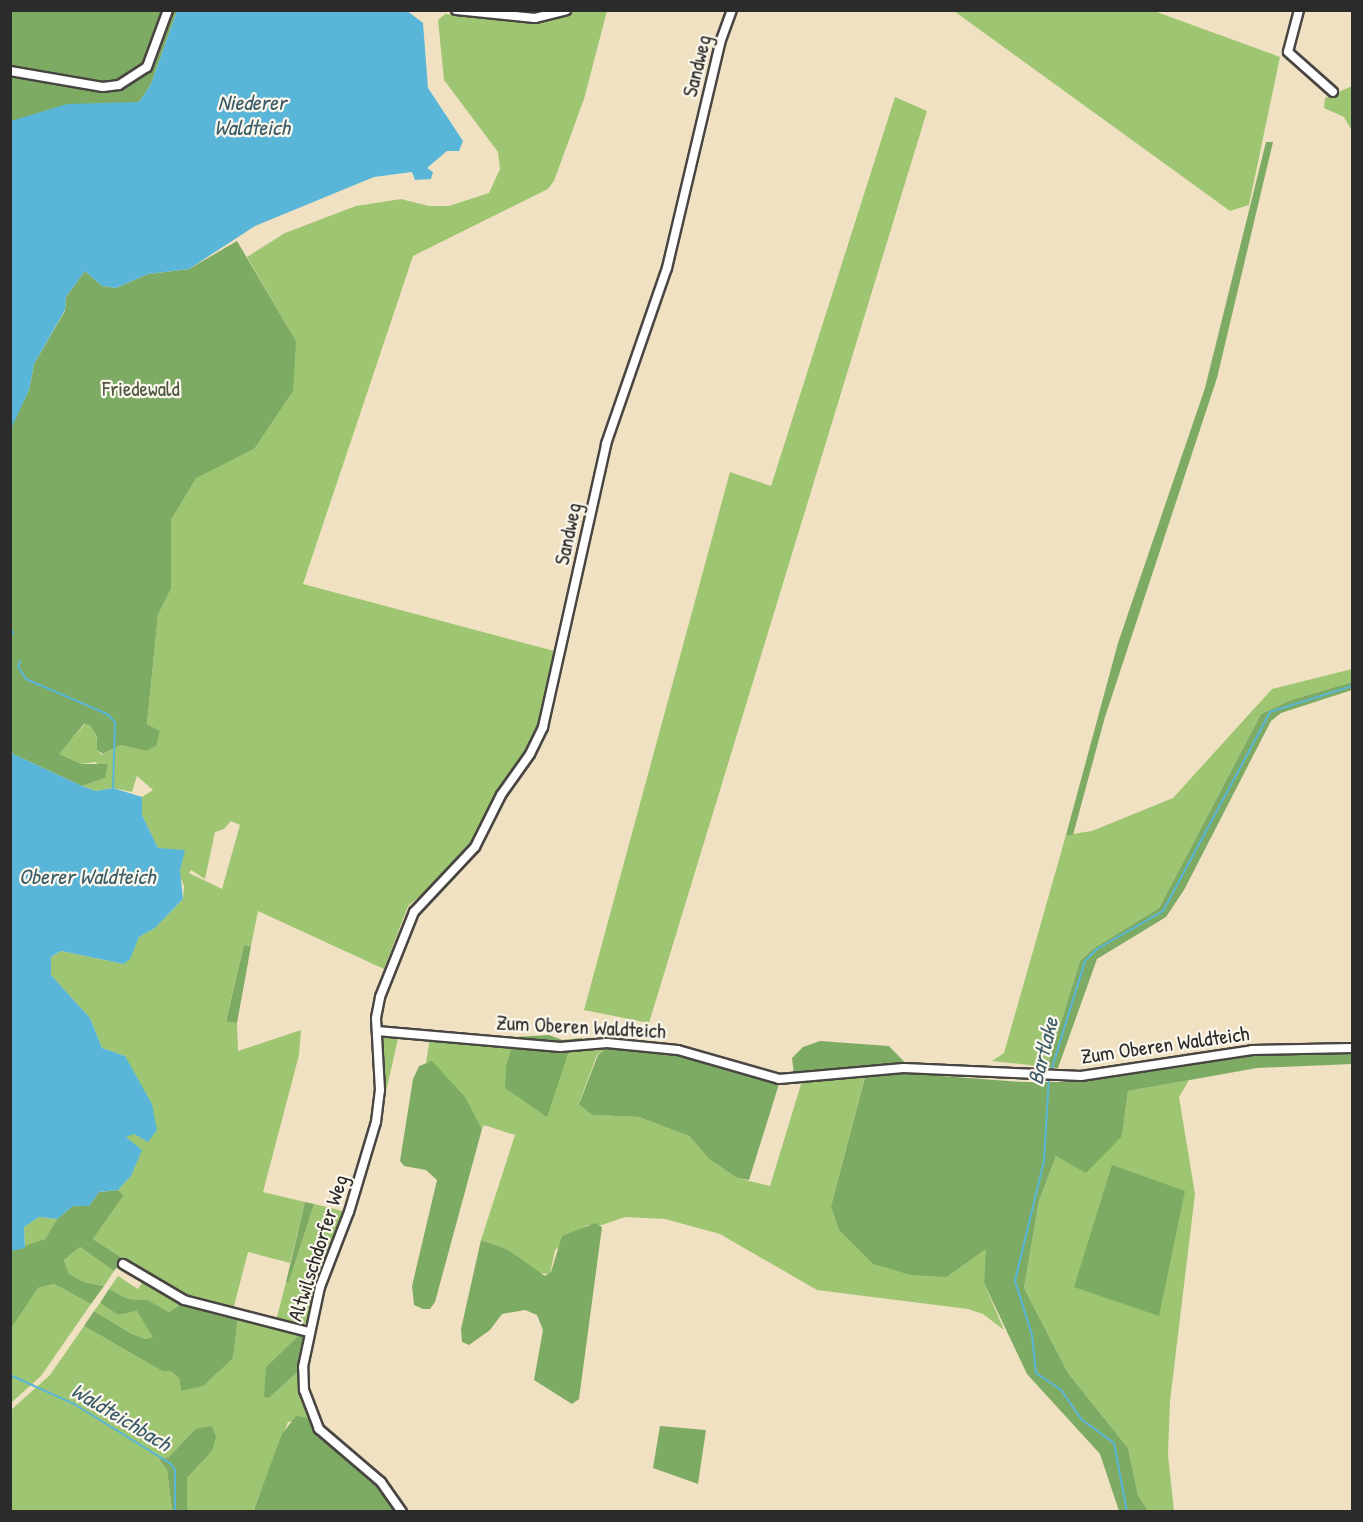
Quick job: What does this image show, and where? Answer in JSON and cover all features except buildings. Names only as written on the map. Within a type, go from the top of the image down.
[{"type":"street","points":[[10,71],[103,87],[118,85],[147,67],[168,10]]},
{"type":"street","points":[[456,10],[535,18],[566,10]]},
{"type":"street","name":"Sandweg","points":[[377,1031],[384,981],[414,912],[475,847],[501,795],[530,754],[543,727],[606,444],[668,268],[721,40],[732,10]]},
{"type":"street","points":[[1299,10],[1288,52],[1333,92]]},
{"type":"street","name":"Zum Oberen Waldteich","points":[[377,1031],[561,1047],[607,1043],[678,1050],[779,1079],[904,1068],[1050,1076],[1175,1065],[1252,1050],[1353,1048]]},
{"type":"street","name":"Altwilschdorfer Weg","points":[[377,1031],[380,1090],[376,1122],[309,1332],[303,1368],[313,1419],[329,1440],[381,1482],[402,1512]]},
{"type":"street","points":[[123,1264],[184,1300],[309,1332]]},
{"type":"green space","points":[[11,11],[177,11],[151,84],[139,102],[11,121]]},
{"type":"green space","points":[[575,11],[607,11],[584,99],[554,181],[548,189],[413,256],[303,584],[558,652],[538,733],[498,793],[471,845],[446,874],[408,906],[384,969],[258,911],[251,946],[244,945],[226,1020],[237,1023],[238,1051],[301,1030],[299,1055],[263,1192],[305,1202],[290,1263],[248,1252],[233,1310],[182,1296],[93,1239],[124,1195],[118,1190],[131,1176],[122,1151],[125,1056],[102,1048],[90,1018],[50,974],[51,957],[61,951],[124,964],[139,937],[155,928],[183,899],[184,886],[170,852],[158,848],[142,815],[142,797],[153,790],[137,776],[132,792],[113,788],[96,791],[82,786],[105,778],[96,762],[81,764],[58,754],[85,724],[90,724],[97,738],[97,750],[102,755],[121,745],[146,751],[159,731],[147,724],[158,615],[171,589],[171,520],[196,477],[254,449],[296,341],[247,257],[285,233],[356,206],[401,199],[429,206],[449,206],[489,193],[500,169],[498,152],[444,80],[438,20],[445,14],[519,22],[546,21]],"holes":[[[231,821],[240,825],[222,889],[189,873],[191,870],[205,879],[215,832],[224,829]]]},
{"type":"green space","points":[[954,11],[1154,11],[1280,57],[1249,205],[1230,211]]},
{"type":"green space","points":[[1352,86],[1352,131],[1344,117],[1324,108],[1325,98]]},
{"type":"green space","points":[[895,97],[927,111],[649,1023],[584,1010],[730,472],[771,486]]},
{"type":"green space","points":[[1266,142],[1273,142],[1217,378],[1105,717],[1073,835],[1066,835],[1118,643],[1205,388]]},
{"type":"green space","name":"Friedewald","points":[[237,241],[296,341],[293,391],[254,449],[196,478],[171,520],[171,589],[158,615],[147,724],[160,731],[156,746],[146,751],[121,745],[103,754],[97,750],[97,737],[90,725],[84,724],[59,754],[81,764],[108,764],[105,778],[82,786],[13,754],[11,748],[10,429],[29,390],[34,364],[65,311],[66,297],[85,271],[102,286],[116,288],[148,274],[189,269]]},
{"type":"green space","points":[[1352,669],[1352,682],[1291,700],[1261,714],[1159,908],[1094,948],[1080,961],[1047,1067],[992,1061],[1004,1053],[1066,835],[1092,831],[1173,798],[1272,689]]},
{"type":"green space","points":[[1352,682],[1352,690],[1281,713],[1271,721],[1184,890],[1166,917],[1097,959],[1058,1068],[1047,1067],[1080,961],[1094,948],[1159,908],[1261,714],[1291,700]]},
{"type":"green space","points":[[244,945],[251,946],[237,1023],[226,1021]]},
{"type":"green space","points":[[387,1034],[399,1034],[381,1114],[381,1038]]},
{"type":"green space","points":[[549,1035],[562,1040],[582,1038],[583,1043],[569,1051],[547,1117],[505,1088],[506,1066],[515,1037]]},
{"type":"green space","points":[[430,1037],[511,1044],[559,1077],[569,1051],[609,1046],[597,1055],[579,1103],[592,1115],[639,1117],[689,1136],[709,1159],[737,1178],[770,1186],[802,1081],[865,1076],[831,1206],[947,1277],[987,1248],[984,1283],[1004,1330],[983,1314],[968,1309],[817,1290],[720,1234],[665,1219],[625,1217],[602,1225],[587,1225],[555,1250],[550,1274],[538,1273],[507,1249],[481,1240],[515,1135],[484,1125],[482,1129],[465,1098],[426,1063]]},
{"type":"green space","points":[[820,1041],[889,1046],[916,1074],[1022,1082],[1076,1082],[1258,1052],[1352,1050],[1352,1064],[1257,1068],[1128,1091],[1122,1136],[1086,1173],[1056,1156],[1039,1201],[1024,1288],[1068,1373],[1128,1448],[1138,1495],[1148,1511],[1119,1511],[1100,1454],[1027,1374],[984,1283],[986,1249],[947,1277],[911,1275],[873,1264],[839,1230],[831,1206],[865,1077],[794,1075],[792,1058],[803,1047]]},
{"type":"green space","points":[[609,1046],[678,1053],[779,1084],[749,1180],[737,1178],[709,1159],[689,1136],[639,1117],[592,1115],[579,1104],[598,1055]]},
{"type":"green space","points":[[432,1061],[465,1097],[482,1129],[435,1302],[430,1309],[423,1309],[414,1305],[412,1286],[437,1180],[426,1170],[404,1166],[400,1161],[413,1079],[419,1066]]},
{"type":"green space","points":[[1189,1080],[1179,1097],[1195,1194],[1170,1401],[1168,1455],[1174,1511],[1148,1511],[1138,1495],[1128,1448],[1068,1373],[1024,1288],[1039,1201],[1056,1156],[1122,1136],[1128,1091]]},
{"type":"green space","points":[[1112,1165],[1185,1191],[1159,1316],[1074,1287]]},
{"type":"green space","points":[[118,1190],[124,1195],[93,1239],[124,1259],[114,1271],[80,1247],[64,1260],[69,1274],[84,1282],[104,1286],[91,1304],[54,1284],[38,1288],[11,1328],[11,1251],[45,1239],[57,1219],[73,1206],[89,1206],[99,1192]]},
{"type":"green space","points":[[305,1202],[314,1204],[289,1282],[286,1282]]},
{"type":"green space","points":[[314,1204],[347,1212],[309,1320],[301,1327],[276,1321],[286,1282],[289,1282]]},
{"type":"green space","points":[[39,1217],[57,1219],[45,1239],[25,1248],[24,1227]]},
{"type":"green space","points":[[595,1223],[602,1227],[579,1399],[572,1404],[534,1380],[543,1330],[537,1315],[525,1310],[502,1314],[490,1330],[469,1345],[462,1342],[461,1329],[481,1240],[507,1249],[545,1276],[551,1272],[562,1236]]},
{"type":"green space","points":[[80,1247],[114,1271],[104,1286],[84,1282],[69,1274],[64,1260]]},
{"type":"green space","points":[[118,1276],[138,1289],[144,1280],[183,1303],[169,1312],[148,1300],[128,1299],[109,1289]]},
{"type":"green space","points":[[54,1284],[91,1304],[41,1376],[11,1403],[11,1325],[38,1288]]},
{"type":"green space","points":[[109,1289],[128,1299],[148,1300],[169,1312],[183,1303],[238,1318],[233,1358],[203,1386],[181,1391],[179,1378],[170,1371],[162,1371],[84,1326],[94,1311],[132,1334],[146,1339],[153,1337],[137,1311],[118,1315],[100,1303]]},
{"type":"green space","points":[[100,1303],[118,1315],[137,1311],[154,1337],[146,1339],[132,1334],[94,1311]]},
{"type":"green space","points":[[238,1318],[301,1333],[266,1367],[269,1398],[303,1367],[313,1419],[288,1422],[253,1511],[187,1511],[187,1478],[212,1451],[195,1429],[168,1458],[159,1459],[167,1470],[172,1511],[11,1512],[11,1410],[50,1375],[84,1326],[162,1371],[170,1371],[179,1378],[181,1391],[233,1358]]},
{"type":"green space","points":[[301,1333],[308,1335],[303,1367],[269,1398],[264,1397],[266,1367]]},
{"type":"green space","points":[[296,1416],[313,1419],[358,1462],[402,1512],[253,1512],[282,1434]]},
{"type":"green space","points":[[212,1426],[216,1437],[212,1451],[187,1478],[187,1511],[172,1511],[167,1470],[159,1459],[168,1458],[195,1429]]},
{"type":"green space","points":[[660,1426],[706,1430],[698,1484],[653,1468]]},
{"type":"water","name":"Niederer Waldteich","points":[[406,10],[423,23],[428,88],[463,141],[459,151],[447,151],[427,168],[433,172],[431,179],[415,180],[412,172],[374,177],[255,226],[189,269],[148,274],[116,288],[102,286],[85,271],[66,297],[65,310],[34,364],[29,390],[11,429],[11,121],[67,104],[139,102],[151,84],[177,11]]},
{"type":"water","name":"Oberer Waldteich","points":[[11,748],[13,754],[82,786],[96,791],[113,788],[142,797],[142,815],[158,848],[185,850],[180,871],[183,899],[155,928],[139,937],[130,959],[124,964],[61,951],[51,957],[51,975],[90,1018],[102,1048],[125,1056],[152,1104],[157,1130],[148,1142],[134,1134],[126,1137],[142,1150],[131,1176],[118,1190],[99,1192],[89,1206],[73,1206],[57,1219],[39,1217],[24,1227],[25,1248],[11,1251]]},
{"type":"waterway","points":[[10,627],[13,633]]},
{"type":"waterway","points":[[20,661],[18,667],[26,679],[107,714],[115,722],[113,788]]},
{"type":"waterway","name":"Bartlake","points":[[1051,1071],[1085,961],[1097,949],[1163,911],[1270,712],[1352,686]]},
{"type":"waterway","name":"Bartlake","points":[[1049,1076],[1044,1161],[1015,1281],[1032,1335],[1036,1373],[1061,1390],[1081,1419],[1114,1443],[1127,1512]]},
{"type":"waterway","name":"Waldteichbach","points":[[10,1375],[74,1404],[171,1464],[175,1470],[175,1512]]}]
